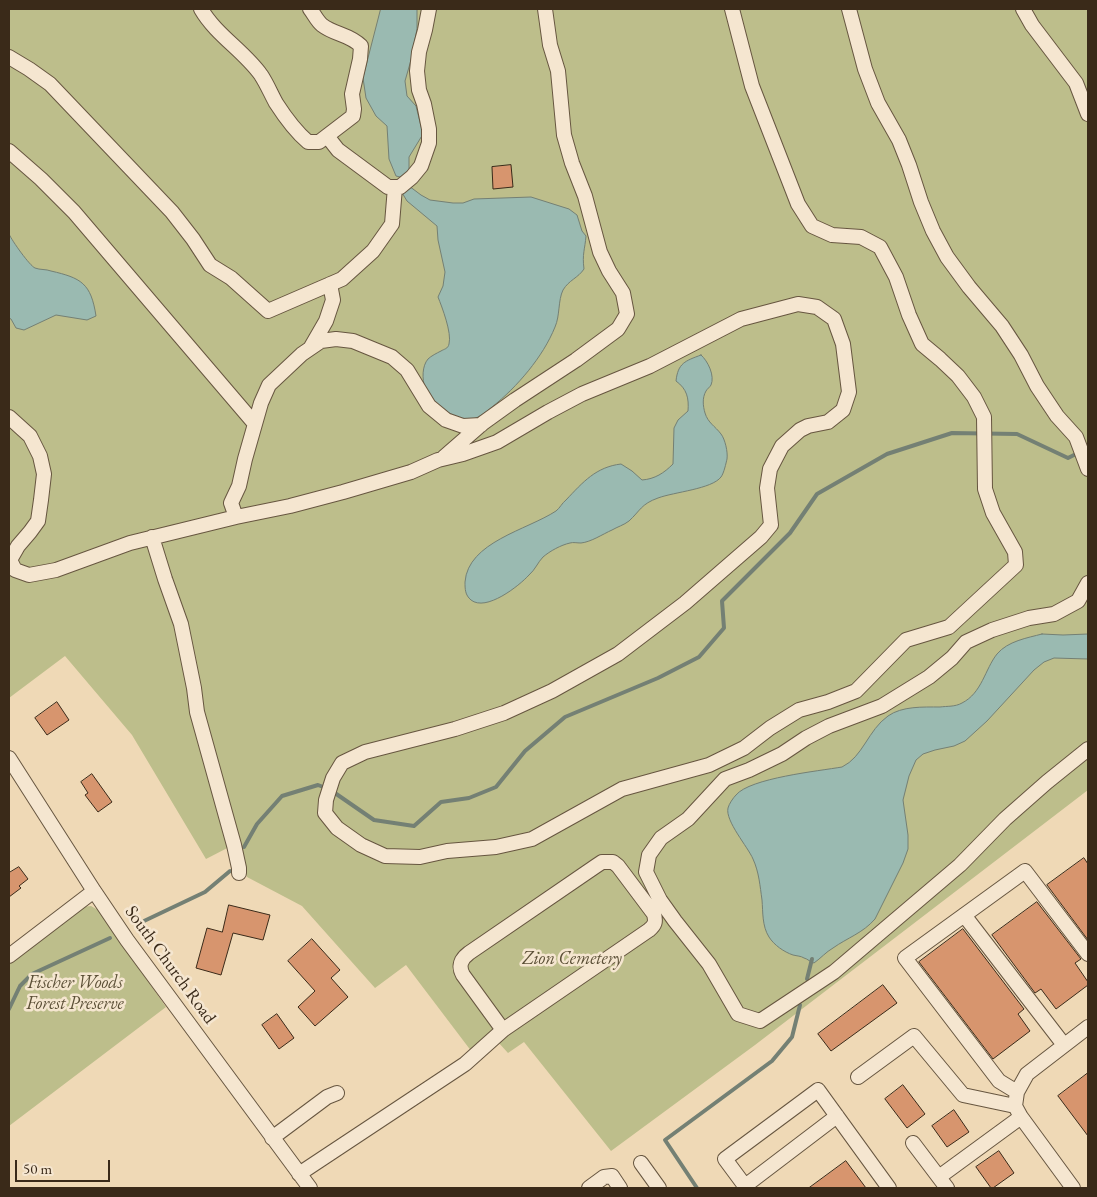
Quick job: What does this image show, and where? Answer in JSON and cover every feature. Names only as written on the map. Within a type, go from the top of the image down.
[{"type":"street","points":[[201,9],[225,39],[243,54],[261,75],[277,104],[297,132],[308,142],[319,142],[353,116],[352,94],[360,59],[360,46],[354,39],[337,33],[321,24],[310,9]]},
{"type":"street","points":[[326,136],[338,150],[388,187],[400,187],[422,166],[429,143],[429,129],[419,90],[417,71],[429,9]]},
{"type":"street","points":[[442,459],[481,425],[618,329],[627,314],[623,293],[608,271],[600,252],[585,196],[572,164],[564,136],[558,70],[550,46],[545,9]]},
{"type":"street","points":[[9,417],[30,436],[40,456],[44,474],[38,521],[18,546],[10,560],[15,570],[29,575],[56,570],[152,537],[290,506],[411,472],[442,459],[497,442],[582,394],[650,366],[741,319],[798,304],[817,307],[834,319],[843,344],[849,392],[843,410],[828,422],[808,426],[800,430],[782,446],[770,469],[767,488],[770,525],[761,537],[685,603],[618,654],[552,691],[504,713],[455,729],[365,752],[342,763],[326,797],[325,813],[337,828],[361,845],[385,856],[420,856],[496,847],[532,839],[622,789],[709,765],[744,748],[770,728],[799,710],[828,702],[856,691],[906,640],[949,627],[1016,565],[1015,552],[993,514],[985,489],[984,418],[974,397],[958,376],[922,344],[896,277],[880,247],[861,237],[832,235],[812,226],[798,204],[752,86],[732,9]]},
{"type":"street","points":[[849,9],[865,69],[878,103],[899,140],[933,232],[947,257],[969,287],[1002,326],[1057,416],[1076,437],[1087,464]]},
{"type":"street","points":[[1023,9],[1032,25],[1076,83],[1088,114]]},
{"type":"street","points":[[9,57],[50,84],[172,212],[210,265],[231,278],[268,311],[342,279],[373,251],[392,224],[395,187]]},
{"type":"street","points":[[9,151],[74,212],[255,424]]},
{"type":"street","points":[[310,348],[326,321],[333,300],[330,284]]},
{"type":"street","points":[[236,517],[231,503],[239,486],[261,403],[269,384],[289,365],[321,341],[336,339],[353,341],[392,357],[407,370],[428,406],[446,420],[462,426],[481,425]]},
{"type":"street","points":[[152,537],[181,624],[194,688],[196,712],[234,845],[239,873]]},
{"type":"street","points":[[1088,583],[1078,601],[1054,614],[1029,618],[992,630],[966,642],[952,658],[929,677],[882,706],[829,726],[782,754],[725,779],[688,819],[661,838],[649,855],[646,872],[660,900],[710,964],[738,1014],[760,1021],[834,972],[960,865],[1005,819],[1088,749]]},
{"type":"street","name":"South Church Road","points":[[9,758],[127,940],[310,1188]]},
{"type":"street","points":[[299,1174],[464,1064],[503,1030],[649,930],[656,922],[654,914],[613,862],[602,862],[463,958],[460,969],[463,975],[503,1030]]},
{"type":"street","points":[[1018,1092],[998,1081],[905,958],[1025,871],[1088,954]]},
{"type":"street","points":[[9,956],[94,891]]},
{"type":"street","points":[[964,915],[1064,1045]]},
{"type":"street","points":[[1073,1188],[1018,1112],[1018,1092],[1027,1074],[1088,1027]]},
{"type":"street","points":[[858,1077],[914,1036],[963,1095],[1018,1112]]},
{"type":"street","points":[[837,1116],[745,1186],[724,1159],[818,1090],[837,1116],[889,1188]]},
{"type":"street","points":[[272,1138],[327,1097],[337,1093]]},
{"type":"street","points":[[938,1177],[1018,1112]]},
{"type":"street","points":[[913,1143],[947,1188]]},
{"type":"street","points":[[641,1163],[659,1188]]},
{"type":"street","points":[[589,1188],[604,1177],[612,1176],[620,1188]]},
{"type":"green space","name":"Zion Cemetery","points":[[9,9],[1088,9],[1088,790],[755,1045],[611,1151],[524,1042],[508,1053],[498,1042],[478,1060],[406,965],[375,988],[302,906],[247,877],[237,843],[206,859],[132,735],[65,656],[9,698]]},
{"type":"green space","name":"Fischer Woods Forest Preserve","points":[[91,906],[98,910],[166,1007],[9,1126],[9,961],[82,907]]},
{"type":"water","points":[[381,9],[417,9],[417,29],[405,81],[407,96],[416,106],[423,134],[409,157],[409,174],[404,178],[396,176],[389,159],[387,126],[376,116],[366,98],[363,78]]},
{"type":"water","points":[[409,186],[430,200],[453,203],[463,203],[474,199],[531,197],[569,209],[577,215],[582,231],[586,236],[583,255],[584,269],[563,290],[560,298],[557,323],[544,349],[511,390],[485,412],[473,419],[462,419],[443,410],[429,396],[424,384],[423,373],[426,362],[447,348],[450,339],[438,297],[443,286],[445,272],[437,226],[407,201],[401,191]]},
{"type":"water","points":[[9,234],[21,253],[35,268],[70,276],[83,284],[91,296],[96,316],[87,320],[56,315],[24,330],[16,328],[9,318]]},
{"type":"water","points":[[701,355],[708,365],[712,377],[711,385],[706,390],[704,396],[703,405],[705,413],[710,422],[719,431],[727,449],[727,459],[721,477],[701,487],[652,500],[644,505],[627,522],[593,540],[571,543],[556,548],[543,557],[524,580],[502,596],[485,603],[477,603],[471,600],[466,594],[465,582],[469,568],[476,557],[487,547],[556,511],[590,476],[604,468],[621,464],[642,480],[659,475],[673,464],[674,428],[678,420],[688,411],[688,398],[685,391],[676,381],[678,370],[683,364]]},
{"type":"water","points":[[1042,634],[1088,634],[1088,659],[1054,658],[1044,662],[965,741],[954,746],[923,754],[916,760],[909,776],[903,800],[908,849],[875,919],[814,963],[790,954],[776,945],[769,937],[765,928],[760,884],[755,864],[733,827],[728,813],[728,808],[735,796],[755,784],[802,773],[842,767],[855,757],[875,728],[888,716],[900,710],[951,706],[962,703],[969,699],[979,687],[993,660],[1001,650],[1018,641]]},
{"type":"building","points":[[511,165],[513,187],[493,189],[492,167]]},
{"type":"building","points":[[57,702],[69,720],[47,735],[35,718]]},
{"type":"building","points":[[92,774],[112,802],[98,812],[85,795],[88,793],[81,782]]},
{"type":"building","points":[[1084,858],[1088,864],[1088,940],[1047,885]]},
{"type":"building","points":[[19,867],[28,879],[19,886],[21,888],[9,897],[9,873]]},
{"type":"building","points":[[1037,902],[1081,959],[1075,963],[1088,982],[1088,985],[1056,1009],[1041,989],[1035,993],[992,935]]},
{"type":"building","points":[[229,905],[270,915],[263,940],[233,933],[221,975],[196,968],[207,928],[222,932]]},
{"type":"building","points":[[963,929],[1024,1009],[1018,1014],[1030,1031],[993,1059],[919,962]]},
{"type":"building","points":[[312,939],[340,970],[331,978],[348,997],[315,1026],[298,1007],[315,991],[288,961]]},
{"type":"building","points":[[883,985],[897,1003],[831,1051],[818,1034]]},
{"type":"building","points":[[277,1014],[294,1038],[279,1049],[262,1025]]},
{"type":"building","points":[[1088,1073],[1088,1136],[1058,1096]]},
{"type":"building","points":[[903,1085],[925,1114],[907,1128],[885,1099]]},
{"type":"building","points":[[954,1110],[969,1132],[947,1147],[932,1126]]},
{"type":"building","points":[[999,1151],[1014,1173],[991,1188],[976,1167]]},
{"type":"building","points":[[846,1161],[866,1188],[809,1188]]},
{"type":"waterway","points":[[332,791],[374,820],[414,826],[441,802],[469,798],[496,787],[525,751],[565,717],[658,678],[699,657],[724,628],[722,601],[790,533],[817,494],[887,454],[952,433],[1017,434],[1068,458],[1078,453]]},
{"type":"waterway","points":[[244,847],[257,824],[282,796],[318,785],[326,788]]},
{"type":"waterway","points":[[144,921],[205,892],[230,871]]},
{"type":"waterway","points":[[9,1009],[20,986],[32,974],[110,938]]},
{"type":"waterway","points":[[807,979],[812,959]]},
{"type":"waterway","points":[[697,1188],[665,1140],[772,1061],[792,1037],[800,1005]]}]
